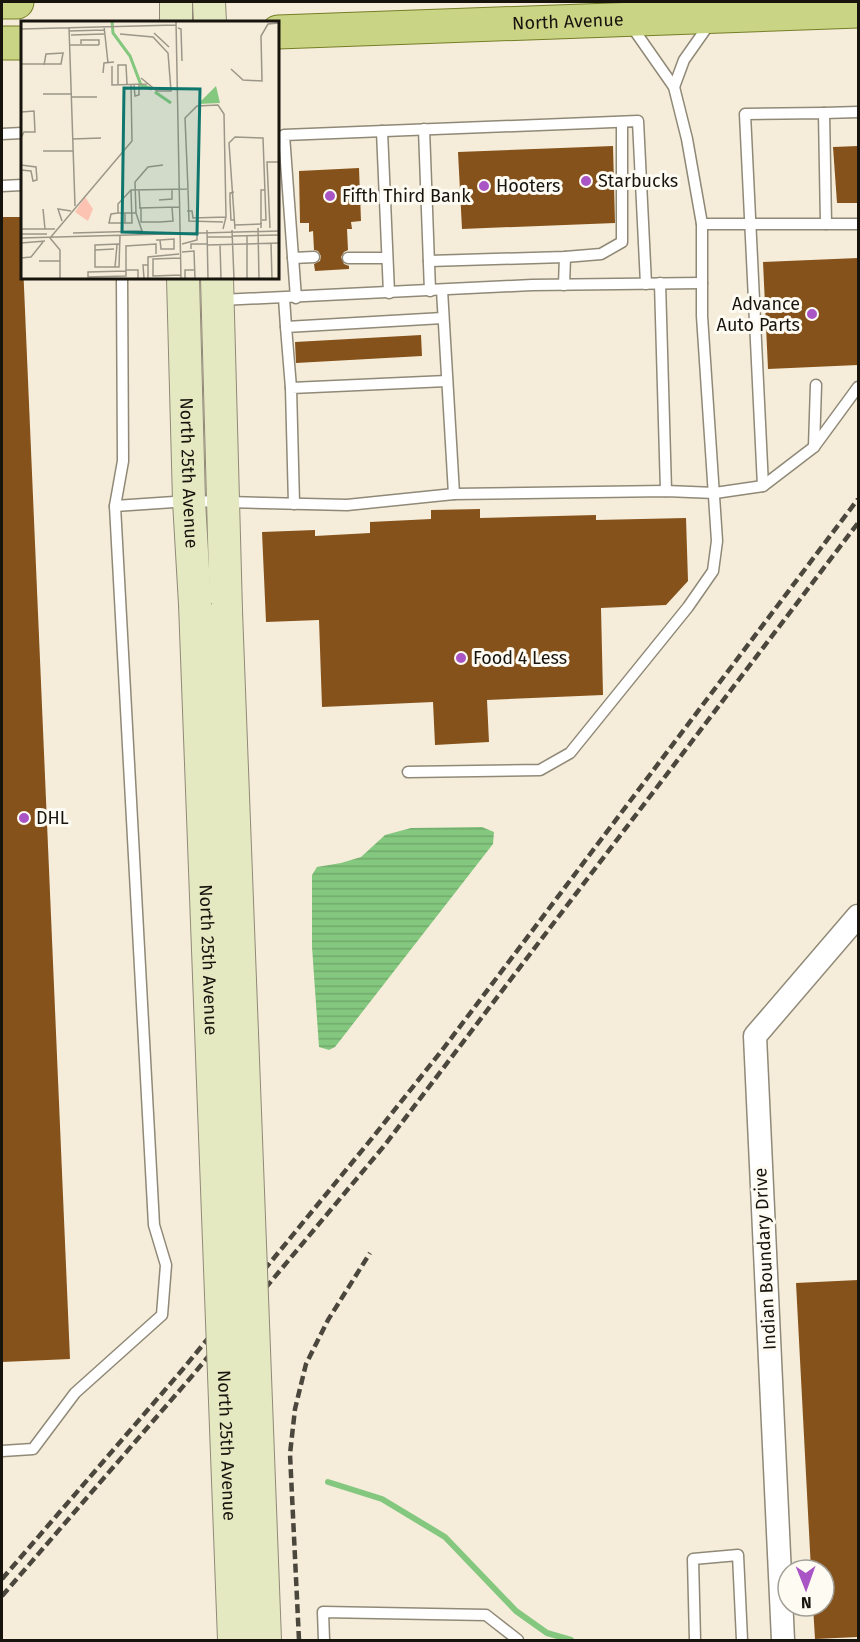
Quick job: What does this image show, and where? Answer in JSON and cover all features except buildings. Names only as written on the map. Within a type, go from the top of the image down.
[{"type":"main road","points":[[2,2],[17,2]]},
{"type":"main road","points":[[176,2],[176,21]]},
{"type":"main road","points":[[209,2],[210,21]]},
{"type":"main road","name":"North Avenue","points":[[279,32],[490,13],[627,20],[662,10],[714,16],[858,11]]},
{"type":"main road","points":[[2,44],[21,43]]},
{"type":"main road","name":"North 25th Avenue","points":[[183,279],[189,501],[234,1641]]},
{"type":"main road","name":"North 25th Avenue","points":[[218,289],[222,502],[265,1641]]},
{"type":"street","name":"Indian Boundary Drive","points":[[783,1641],[755,1036],[858,916]]},
{"type":"lane","points":[[674,87],[684,60],[714,16]]},
{"type":"lane","points":[[408,771],[540,770],[570,753],[688,607],[713,571],[717,541],[702,283],[702,224],[687,139],[674,87],[654,62],[627,20]]},
{"type":"lane","points":[[762,486],[745,114],[858,112]]},
{"type":"lane","points":[[824,113],[826,224]]},
{"type":"lane","points":[[294,504],[291,388],[286,327],[292,258],[284,135],[638,121],[646,284]]},
{"type":"lane","points":[[429,261],[601,254],[622,243],[622,122]]},
{"type":"lane","points":[[424,129],[429,261],[443,318],[454,494]]},
{"type":"lane","points":[[382,131],[389,293]]},
{"type":"lane","points":[[2,134],[21,134]]},
{"type":"lane","points":[[2,186],[21,185]]},
{"type":"lane","points":[[702,224],[858,224]]},
{"type":"lane","points":[[292,258],[314,257]]},
{"type":"lane","points":[[564,285],[565,257]]},
{"type":"lane","points":[[348,258],[387,258]]},
{"type":"lane","points":[[2,1451],[33,1449],[75,1393],[162,1315],[166,1265],[154,1226],[115,506],[123,461],[122,279]]},
{"type":"lane","points":[[218,289],[290,298],[564,285],[702,283]]},
{"type":"lane","points":[[660,284],[666,491]]},
{"type":"lane","points":[[286,327],[443,318]]},
{"type":"lane","points":[[291,388],[447,381]]},
{"type":"lane","points":[[814,447],[816,385]]},
{"type":"lane","points":[[115,506],[189,501],[347,505],[454,494],[666,491],[714,493],[762,486],[814,447],[858,387]]},
{"type":"lane","points":[[695,1641],[693,1558],[738,1555],[741,1641]]},
{"type":"lane","points":[[324,1641],[323,1612],[486,1615],[518,1641]]},
{"type":"shaded area","points":[[482,827],[494,832],[493,844],[335,1047],[329,1050],[319,1047],[312,947],[312,875],[317,867],[361,857],[385,835],[411,828]]},
{"type":"waterway","points":[[328,1482],[382,1499],[445,1537],[516,1611],[547,1633],[571,1640]]},
{"type":"railway","points":[[2,1579],[183,1369],[443,1049],[858,499]]},
{"type":"railway","points":[[2,1596],[192,1376],[384,1146],[858,523]]},
{"type":"railway","points":[[299,1640],[290,1454],[295,1409],[306,1364],[328,1320],[370,1253]]},
{"type":"place","name":"Starbucks","points":[[586,181]]},
{"type":"place","name":"Hooters","points":[[484,186]]},
{"type":"place","name":"Fifth Third Bank","points":[[330,196]]},
{"type":"place","name":"Advance Auto Parts","points":[[812,314]]},
{"type":"place","name":"Food 4 Less","points":[[461,658]]},
{"type":"place","name":"DHL","points":[[24,818]]}]
